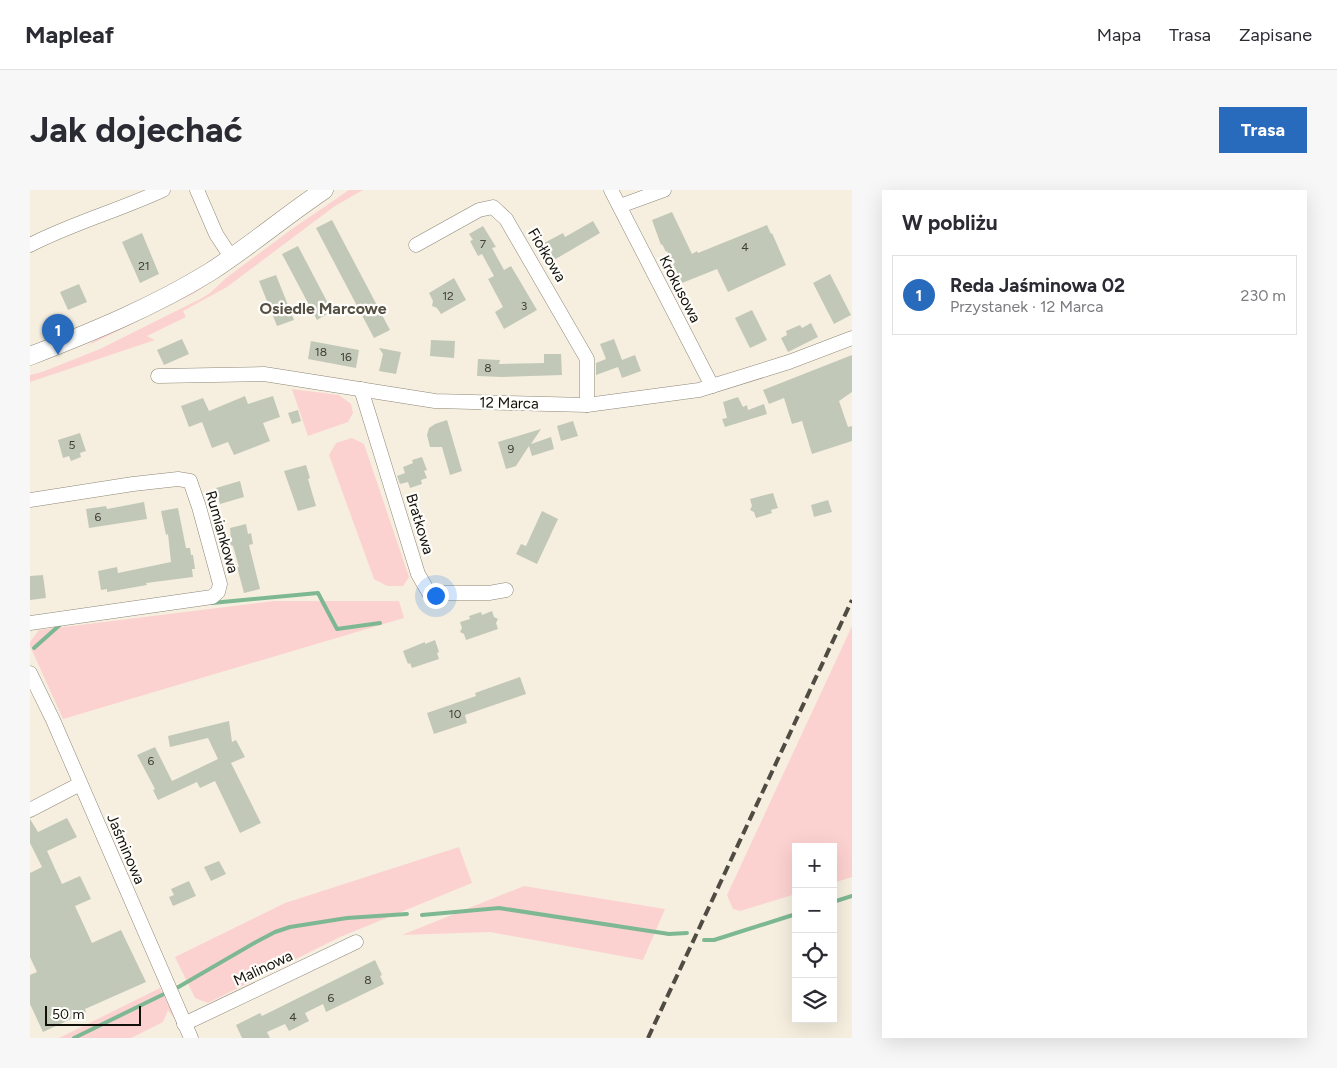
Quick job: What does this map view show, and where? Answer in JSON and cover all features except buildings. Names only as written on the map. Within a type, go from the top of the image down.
[{"type":"street","points":[[30,245],[53,233],[127,206],[164,190]]},
{"type":"street","points":[[197,190],[216,234],[231,257]]},
{"type":"street","points":[[30,356],[118,321],[195,281],[324,190]]},
{"type":"street","name":"Krokusowa","points":[[612,190],[712,386]]},
{"type":"street","points":[[620,206],[664,190]]},
{"type":"street","name":"Fiołkowa","points":[[416,245],[479,210],[493,207],[506,219],[587,359],[587,405]]},
{"type":"street","name":"12 Marca","points":[[158,376],[264,374],[446,402],[587,405],[644,399],[700,390],[789,362],[852,338]]},
{"type":"street","name":"Bratkowa","points":[[361,389],[418,574],[429,593],[489,593],[506,590]]},
{"type":"street","name":"Rumiankowa","points":[[30,500],[133,484],[178,479],[190,481],[220,584],[218,592],[212,597],[30,623]]},
{"type":"street","name":"Jaśminowa","points":[[30,673],[191,1038]]},
{"type":"street","points":[[30,810],[80,784]]},
{"type":"street","name":"Malinowa","points":[[184,1024],[356,942]]},
{"type":"shaded area","points":[[349,190],[363,190],[335,206],[227,287],[183,311],[186,317],[147,336],[155,340],[30,382],[30,375],[100,349],[210,293],[226,278],[292,229]]},
{"type":"shaded area","points":[[208,281],[207,285],[193,294],[87,346],[101,336]]},
{"type":"shaded area","points":[[292,389],[339,395],[351,404],[353,413],[348,422],[308,436]]},
{"type":"shaded area","points":[[352,438],[364,444],[409,577],[403,586],[387,586],[374,579],[329,455],[336,443]]},
{"type":"shaded area","points":[[274,601],[399,601],[404,618],[63,719],[30,646],[30,642],[39,630]]},
{"type":"shaded area","points":[[852,626],[852,877],[837,882],[837,843],[792,843],[792,895],[740,911],[733,909],[727,895]]},
{"type":"shaded area","points":[[459,847],[472,883],[340,937],[208,1003],[195,998],[175,957],[285,903]]},
{"type":"shaded area","points":[[524,886],[665,909],[643,960],[490,932],[402,935]]},
{"type":"shaded area","points":[[160,988],[179,1025],[168,1010],[163,1022],[131,1038],[59,1038]]},
{"type":"waterway","points":[[212,603],[318,593],[337,629],[380,623]]},
{"type":"waterway","points":[[34,648],[62,623]]},
{"type":"waterway","points":[[837,901],[852,896]]},
{"type":"waterway","points":[[422,915],[499,908],[669,934],[687,933]]},
{"type":"waterway","points":[[175,989],[256,942],[290,927],[347,918],[407,914]]},
{"type":"waterway","points":[[704,940],[714,940],[792,915]]},
{"type":"waterway","points":[[74,1038],[164,994]]},
{"type":"railway","points":[[648,1038],[852,600]]},
{"type":"place","name":"Reda Jaśminowa 02","points":[[58,355]]},
{"type":"district","name":"Osiedle Marcowe","points":[[323,308]]}]
